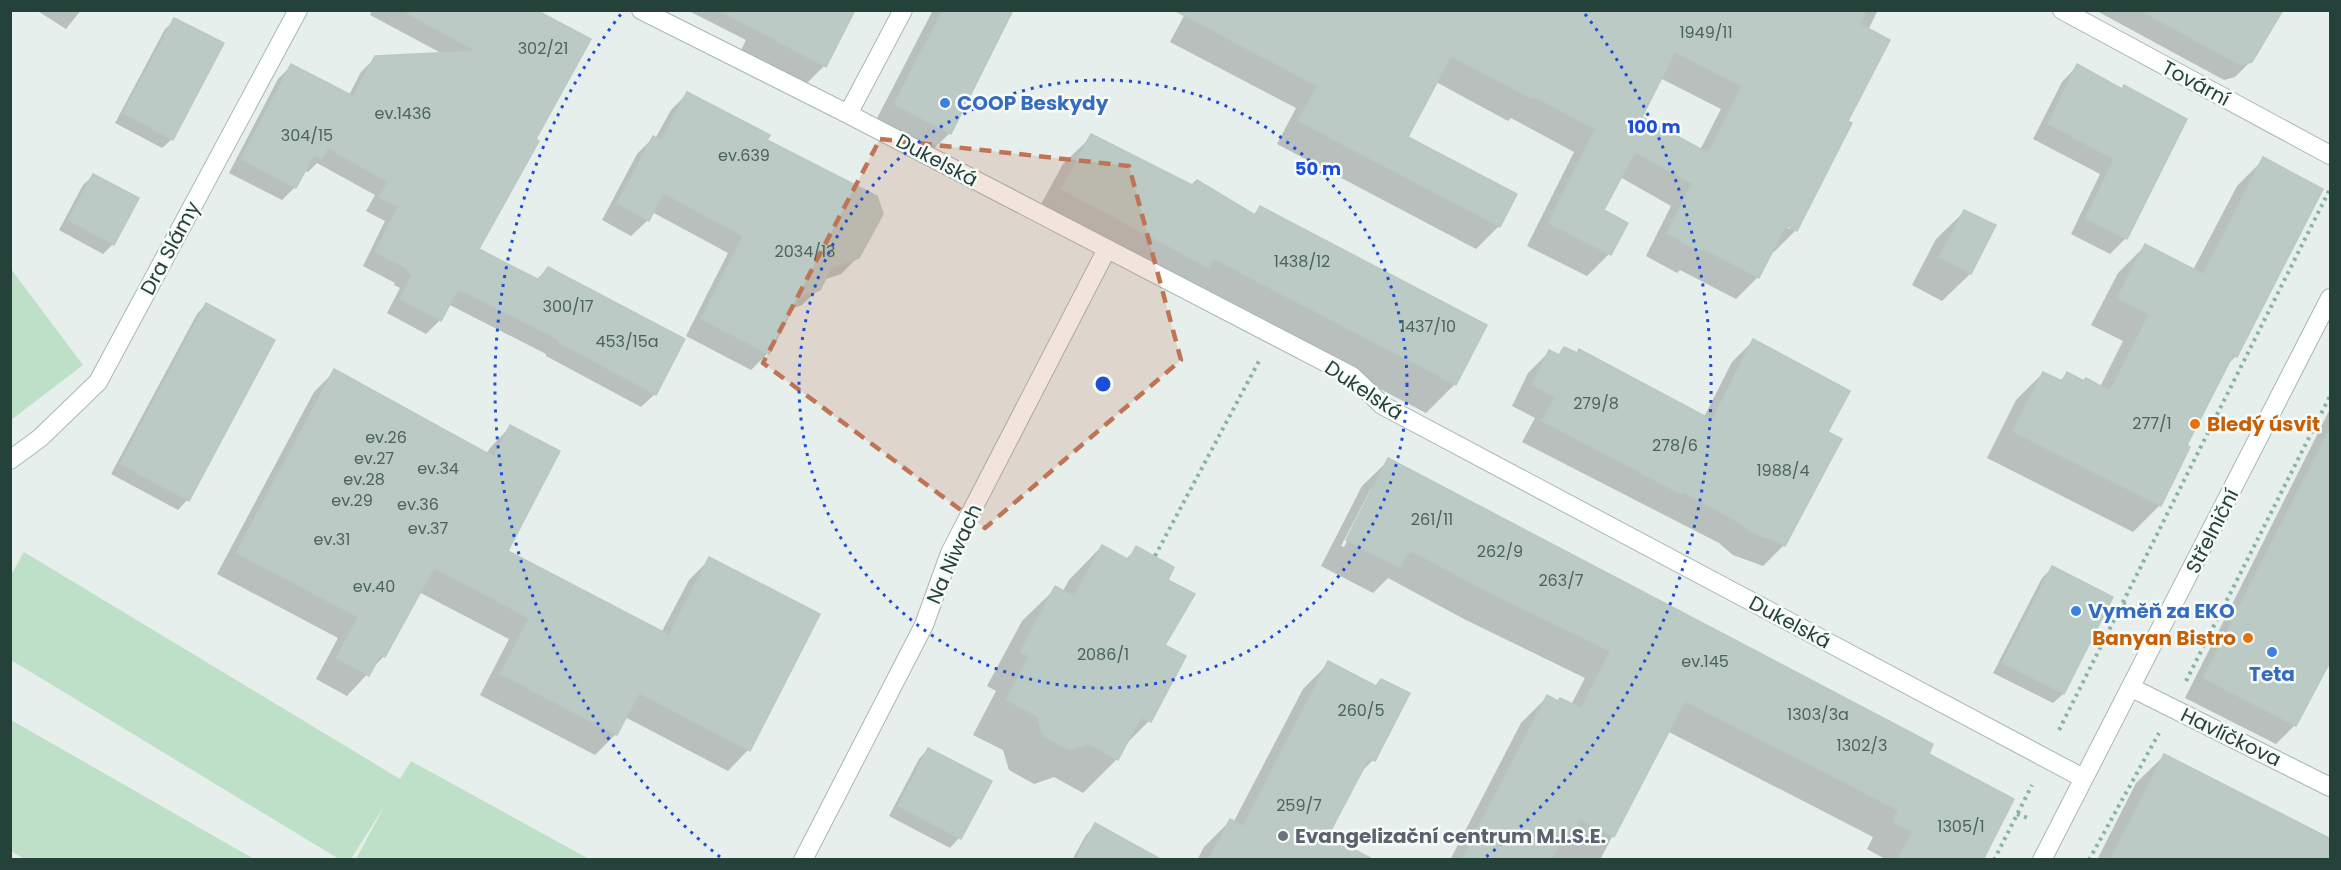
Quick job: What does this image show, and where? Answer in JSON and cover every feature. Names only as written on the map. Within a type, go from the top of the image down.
[{"type":"street","name":"Dra Slámy","points":[[10,460],[40,438],[98,382],[298,10]]},
{"type":"street","name":"Dukelská","points":[[641,10],[849,114],[1352,376],[1382,405],[2083,778]]},
{"type":"street","points":[[849,114],[903,10]]},
{"type":"street","name":"Tovární","points":[[2062,10],[2331,155]]},
{"type":"street","name":"Na Niwach","points":[[803,860],[924,625],[950,554],[1107,249]]},
{"type":"street","name":"Střelniční","points":[[2042,860],[2331,298]]},
{"type":"street","name":"Havlíčkova","points":[[2132,688],[2331,787]]},
{"type":"path","points":[[1994,860],[2331,189]]},
{"type":"path","points":[[1155,556],[1273,336]]},
{"type":"path","points":[[2089,860],[2173,709],[2202,645],[2331,396]]},
{"type":"highlighted area","points":[[880,139],[1129,166],[1181,360],[985,528],[763,363]]},
{"type":"green space","points":[[11,269],[83,365],[11,420]]},
{"type":"green space","points":[[24,552],[400,779],[411,761],[589,859],[356,859],[385,805],[351,859],[339,859],[11,660],[11,575]]},
{"type":"green space","points":[[11,720],[254,859],[26,860],[11,851]]},
{"type":"building","points":[[401,10],[536,10],[591,39],[536,139],[539,141],[479,249],[539,280],[548,267],[685,339],[656,395],[558,342],[559,340],[458,289],[441,321],[400,299],[412,274],[407,271],[408,269],[375,252],[398,207],[379,197],[388,182],[328,148],[322,159],[314,155],[296,188],[241,159],[291,64],[353,96],[375,56],[476,51]]},
{"type":"building","points":[[718,10],[855,10],[826,67]]},
{"type":"building","points":[[943,10],[1013,10],[951,134],[894,104]]},
{"type":"building","points":[[1174,10],[1867,10],[1860,24],[1890,40],[1848,121],[1852,123],[1797,231],[1786,225],[1759,278],[1702,248],[1700,252],[1667,233],[1692,183],[1635,152],[1604,210],[1628,223],[1611,255],[1548,223],[1595,129],[1451,56],[1408,137],[1517,194],[1500,227],[1298,121],[1317,86]],"holes":[[[1675,52],[1742,86],[1708,153],[1642,117]]]},
{"type":"building","points":[[2140,10],[2283,10],[2252,62],[2240,65]]},
{"type":"building","points":[[174,18],[224,43],[173,140],[123,113]]},
{"type":"building","points":[[2077,64],[2122,89],[2124,85],[2187,119],[2127,239],[2085,219],[2114,159],[2048,124]]},
{"type":"building","points":[[687,92],[770,135],[767,140],[877,196],[883,214],[859,258],[831,268],[820,290],[799,296],[769,354],[701,319],[743,236],[663,193],[649,221],[617,203],[653,136],[661,140]]},
{"type":"building","points":[[1091,134],[1192,185],[1197,180],[1255,215],[1260,206],[1487,325],[1456,385],[1214,259],[1209,268],[1061,189]]},
{"type":"building","points":[[2263,157],[2323,189],[2237,357],[2233,355],[2187,445],[2190,447],[2161,506],[2012,431],[2043,372],[2062,381],[2067,372],[2084,381],[2086,378],[2110,391],[2149,314],[2117,298],[2145,244],[2203,274]]},
{"type":"building","points":[[93,174],[139,198],[114,245],[68,220]]},
{"type":"building","points":[[1964,210],[1996,225],[1971,274],[1939,257]]},
{"type":"building","points":[[206,303],[275,340],[189,501],[120,464]]},
{"type":"building","points":[[1753,339],[1850,391],[1828,432],[1842,439],[1785,546],[1754,534],[1740,523],[1683,492],[1681,494],[1542,421],[1555,397],[1532,385],[1549,350],[1559,355],[1564,347],[1577,353],[1579,349],[1712,420]]},
{"type":"building","points":[[334,369],[494,457],[510,425],[560,451],[508,551],[669,635],[709,557],[820,614],[750,751],[639,693],[617,735],[500,674],[529,618],[434,568],[385,657],[381,654],[369,676],[336,658],[358,617],[236,553]]},
{"type":"building","points":[[2331,426],[2331,660],[2296,726],[2203,678]]},
{"type":"building","points":[[1388,458],[1933,744],[1929,754],[2014,799],[1983,860],[1897,860],[1912,832],[1892,822],[1898,810],[1685,701],[1614,837],[1580,819],[1575,829],[1569,826],[1551,860],[1461,860],[1547,695],[1558,701],[1560,698],[1581,708],[1610,651],[1490,593],[1410,550],[1400,568],[1346,540]]},
{"type":"building","points":[[1102,545],[1129,560],[1136,546],[1174,567],[1168,580],[1195,594],[1165,645],[1186,656],[1151,722],[1141,717],[1118,760],[1088,744],[1069,750],[1043,736],[1037,716],[1006,700],[1029,656],[1020,652],[1055,586],[1074,596]]},
{"type":"building","points":[[2052,566],[2113,597],[2064,694],[2002,663]]},
{"type":"building","points":[[1328,661],[1376,686],[1381,679],[1410,693],[1375,761],[1369,758],[1328,836],[1374,860],[1208,860],[1230,819],[1243,826]]},
{"type":"building","points":[[928,748],[992,781],[961,839],[898,806]]},
{"type":"building","points":[[2164,754],[2331,839],[2331,860],[2110,860]]},
{"type":"building","points":[[1095,823],[1162,860],[1075,860]]},
{"type":"place","name":"COOP Beskydy","points":[[945,103]]},
{"type":"place","name":"Bledý úsvit","points":[[2195,424]]},
{"type":"place","name":"Vyměň za EKO","points":[[2076,611]]},
{"type":"place","name":"Banyan Bistro","points":[[2248,638]]},
{"type":"place","name":"Teta","points":[[2272,652]]},
{"type":"place","name":"Evangelizační centrum M.I.S.E.","points":[[1283,836]]}]
